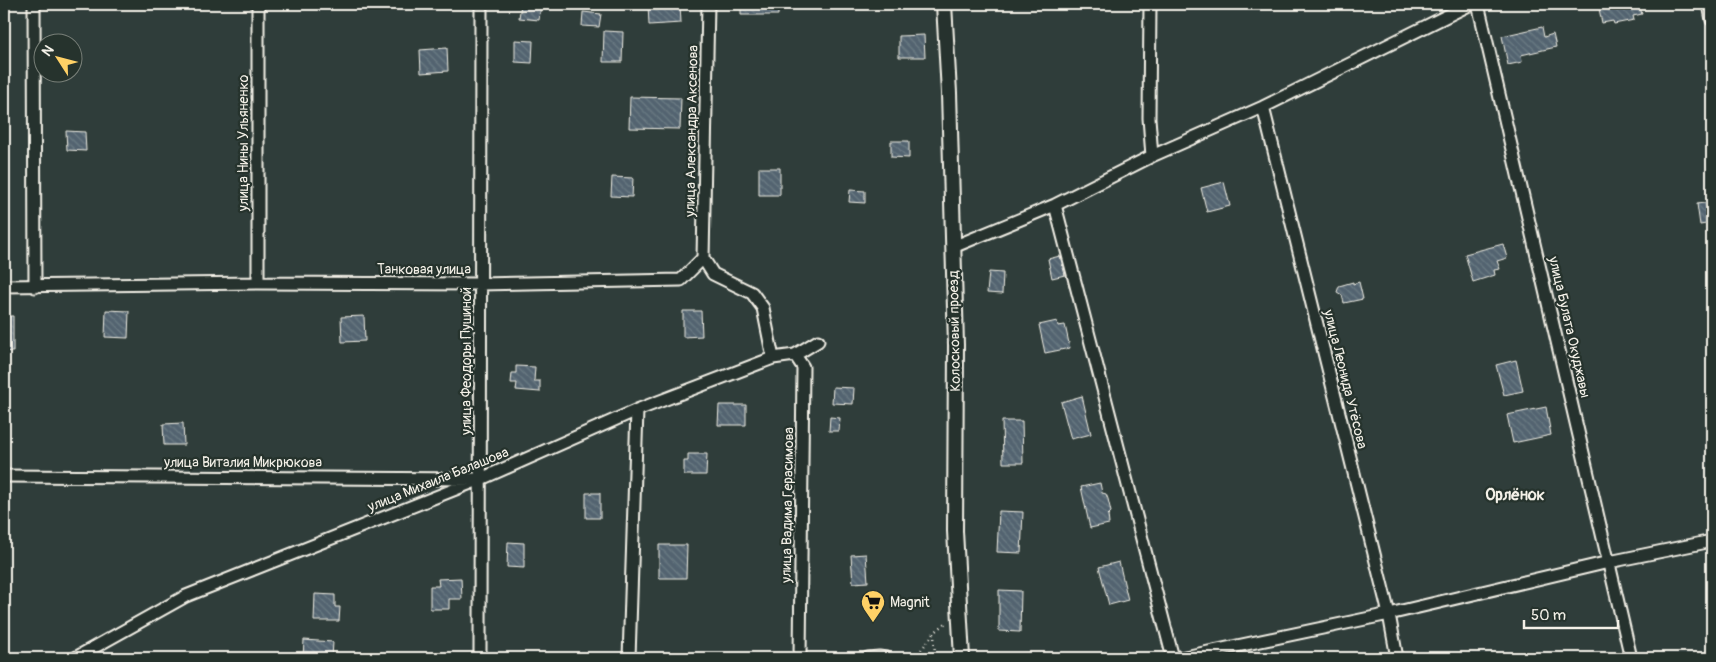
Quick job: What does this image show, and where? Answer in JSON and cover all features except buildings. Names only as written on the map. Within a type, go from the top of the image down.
[{"type":"street","points":[[34,4],[35,287]]},
{"type":"street","name":"улица Нины Ульяненко","points":[[258,4],[258,283]]},
{"type":"street","name":"улица Феодоры Пушиной","points":[[480,658],[482,479],[480,284],[481,4]]},
{"type":"street","name":"улица Александра Аксенова","points":[[703,258],[708,4]]},
{"type":"street","name":"Колосковый проезд","points":[[944,4],[949,93],[956,345],[955,531],[962,658]]},
{"type":"street","points":[[1150,4],[1149,118],[1152,156]]},
{"type":"street","points":[[953,247],[1055,205],[1152,156],[1263,107],[1471,4]]},
{"type":"street","name":"улица Булата Окуджавы","points":[[1478,4],[1631,658]]},
{"type":"street","points":[[1708,4],[1712,20]]},
{"type":"street","name":"улица Леонида Утёсова","points":[[1263,107],[1389,614],[1397,658]]},
{"type":"street","points":[[1055,205],[1173,658]]},
{"type":"street","points":[[703,258],[713,274],[752,293],[764,308],[773,358]]},
{"type":"street","name":"Танковая улица","points":[[4,286],[258,283],[480,284],[681,280],[703,258]]},
{"type":"street","name":"улица Михаила Балашова","points":[[75,658],[186,596],[482,479],[636,410],[773,358],[795,355],[818,341]]},
{"type":"street","name":"улица Вадима Герасимова","points":[[795,355],[803,367],[800,658]]},
{"type":"street","points":[[629,658],[636,410]]},
{"type":"street","name":"улица Виталия Микрюкова","points":[[4,476],[482,479]]},
{"type":"street","points":[[1180,658],[1389,614],[1609,562],[1712,541]]},
{"type":"street","points":[[868,658],[886,658]]},
{"type":"path","points":[[915,658],[934,633],[960,612]]},
{"type":"path","points":[[934,633],[935,658]]},
{"type":"place","name":"Magnit","points":[[873,623]]},
{"type":"district","name":"Орлёнок","points":[[1515,494]]}]
